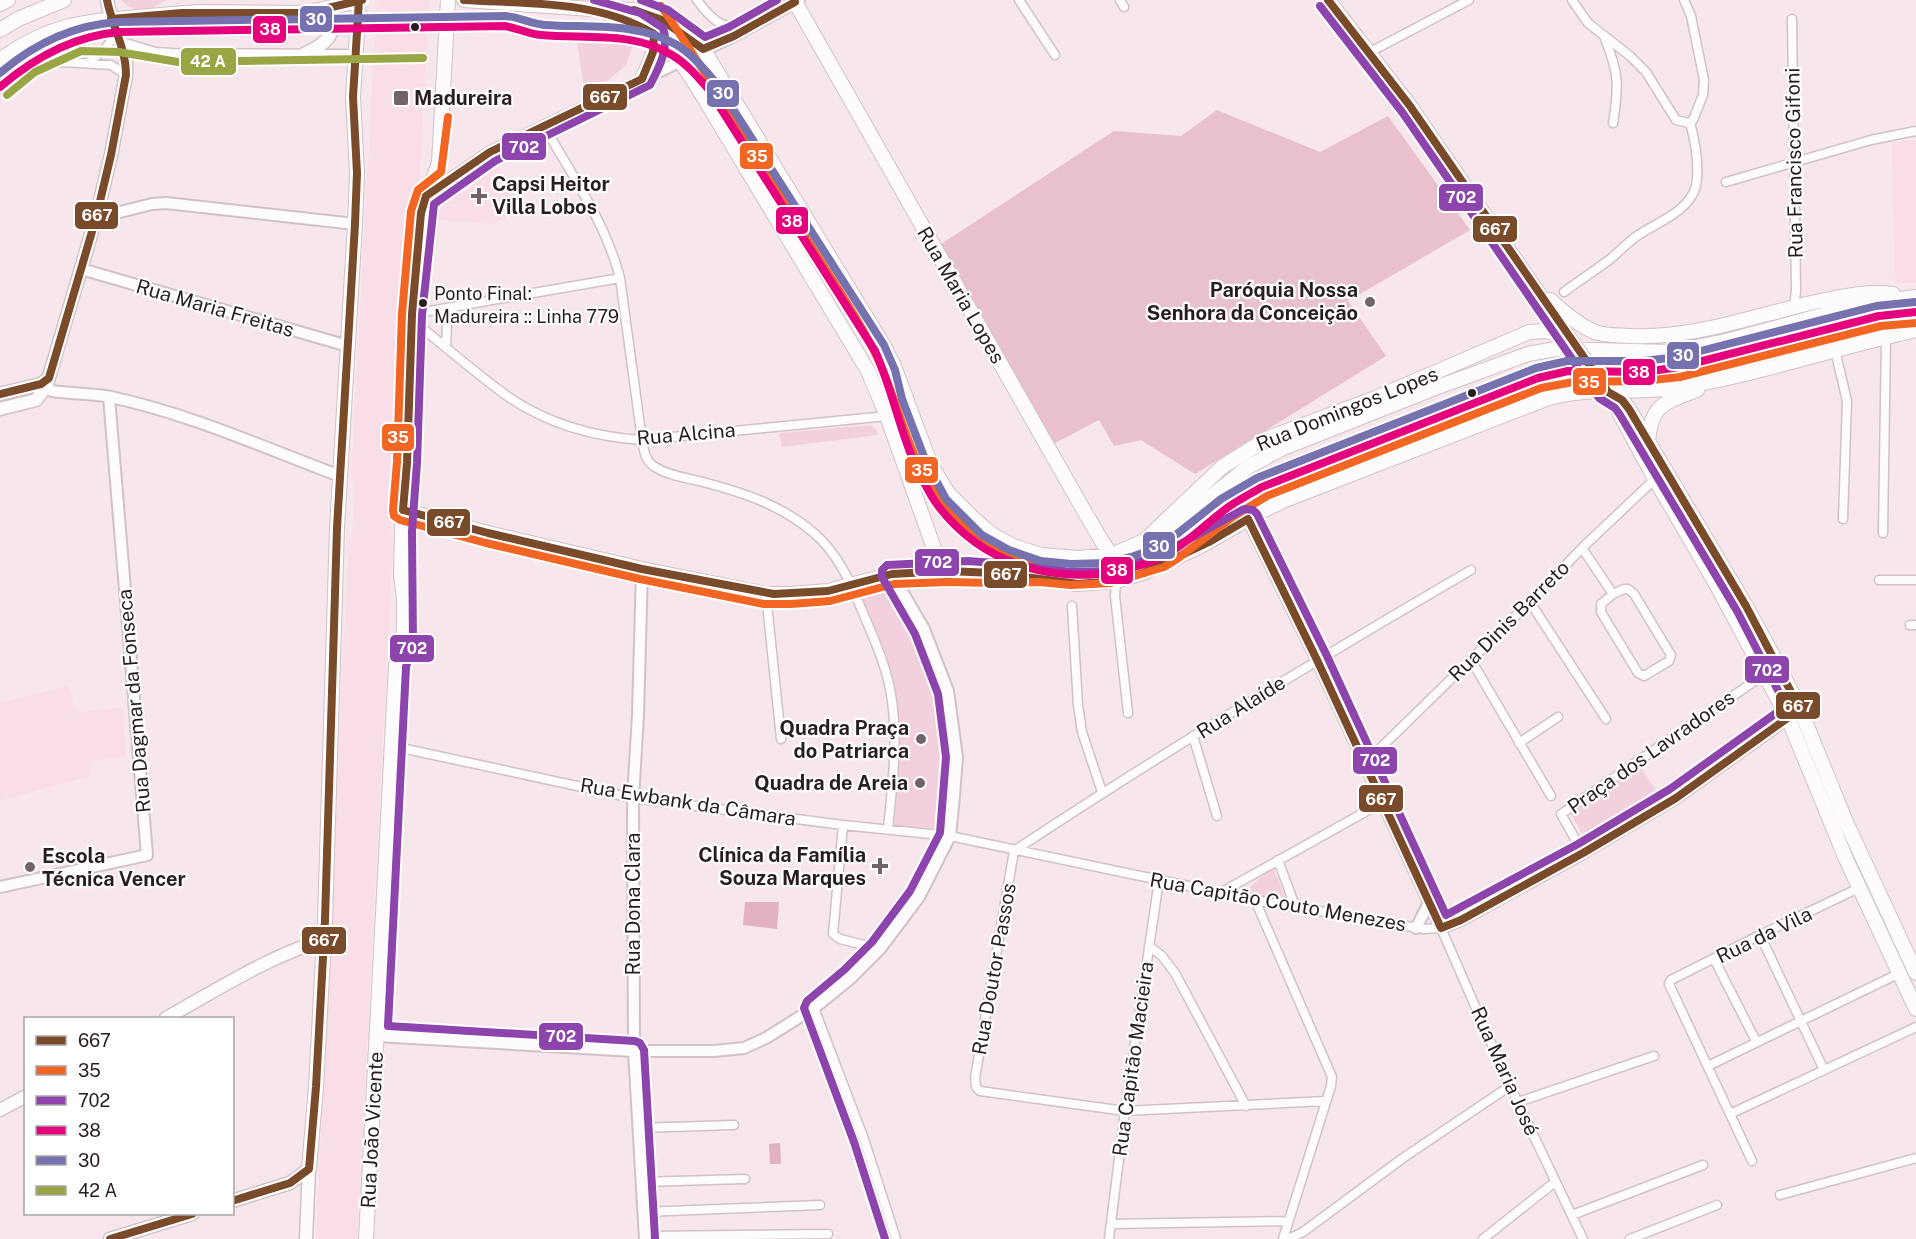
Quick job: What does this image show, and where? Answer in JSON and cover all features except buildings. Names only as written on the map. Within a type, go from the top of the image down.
[{"type":"main road","points":[[0,4],[8,0]]},
{"type":"main road","points":[[0,30],[18,19],[64,0]]},
{"type":"main road","points":[[0,409],[36,400],[47,382],[96,218],[126,75],[126,62],[107,0]]},
{"type":"main road","points":[[300,55],[321,46],[328,39],[334,19],[334,0]]},
{"type":"main road","points":[[0,60],[31,40],[81,22],[200,12],[306,13],[360,0],[354,56],[353,107],[357,173],[355,224],[340,476],[323,940],[306,1239]]},
{"type":"main road","name":"Rua João Vicente","points":[[366,1239],[396,665],[403,644],[404,599],[401,575],[412,317],[421,213],[439,163],[448,0]]},
{"type":"main road","points":[[464,0],[591,9],[629,9],[652,14],[669,22],[703,49]]},
{"type":"main road","points":[[1328,0],[1410,106],[1568,337],[1605,387],[1618,414],[1716,584],[1788,718],[1859,888],[1916,1009]]},
{"type":"main road","name":"Rua Maria Lopes","points":[[796,1],[1081,506],[1112,555],[1126,569],[1143,573]]},
{"type":"main road","points":[[591,9],[635,22],[670,46],[681,60],[858,353],[887,416],[936,554],[947,571]]},
{"type":"main road","points":[[642,79],[653,56],[654,34]]},
{"type":"main road","points":[[119,38],[155,54],[354,56]]},
{"type":"main road","name":"Rua Domingos Lopes","points":[[703,49],[882,343],[894,366],[920,439],[939,479],[948,493],[985,528],[1013,546],[1041,555],[1078,558],[1112,555],[1144,541],[1222,467],[1268,438],[1373,399],[1529,332],[1545,331],[1568,337]]},
{"type":"main road","points":[[704,98],[707,87],[714,82],[722,82]]},
{"type":"main road","points":[[1534,287],[1560,310],[1594,332],[1643,336],[1680,335],[1861,293],[1915,297]]},
{"type":"main road","points":[[1144,541],[1178,523],[1231,479],[1271,454],[1315,434],[1512,359],[1556,349],[1671,352],[1726,341],[1856,306],[1915,297]]},
{"type":"main road","points":[[1188,551],[1212,528],[1256,498],[1553,383],[1588,378],[1649,379],[1676,375],[1842,333],[1916,318]]},
{"type":"main road","points":[[403,510],[488,533],[766,594],[817,592],[892,574],[947,571],[994,573],[1078,584],[1116,581],[1143,573],[1209,542],[1285,500],[1546,399],[1605,387],[1657,391],[1720,380],[1916,330]]},
{"type":"main road","points":[[1648,442],[1652,416],[1662,406],[1720,380]]},
{"type":"main road","points":[[0,394],[47,382]]},
{"type":"main road","points":[[1605,387],[1622,400],[1740,596],[1778,665],[1800,709],[1846,822],[1916,973]]},
{"type":"main road","points":[[168,1017],[269,962],[300,947],[323,940]]},
{"type":"main road","points":[[0,1110],[24,1097]]},
{"type":"main road","points":[[234,1200],[290,1183],[309,1169]]},
{"type":"main road","points":[[290,1183],[300,1188],[308,1197]]},
{"type":"main road","points":[[110,1239],[189,1215]]},
{"type":"street","points":[[698,0],[716,22],[732,28],[749,28]]},
{"type":"street","points":[[1019,0],[1055,55]]},
{"type":"street","points":[[1370,52],[1469,0]]},
{"type":"street","points":[[1572,0],[1588,23],[1630,56],[1646,72],[1676,120],[1682,123],[1690,122]]},
{"type":"street","points":[[1564,292],[1638,236],[1677,212],[1689,199],[1696,186],[1696,143],[1690,122],[1703,95],[1704,80],[1691,16],[1684,0]]},
{"type":"street","points":[[426,196],[490,152],[749,28],[796,1]]},
{"type":"street","name":"Rua Francisco Gifoni","points":[[1792,19],[1796,291],[1794,307]]},
{"type":"street","points":[[1604,37],[1617,73],[1618,88],[1613,123]]},
{"type":"street","points":[[88,63],[119,38]]},
{"type":"street","points":[[0,88],[12,86],[52,63],[111,65],[126,75]]},
{"type":"street","points":[[544,126],[604,232],[615,259],[620,278],[644,454],[654,467],[665,472],[764,500],[793,517],[830,549],[851,584],[879,652],[892,699],[895,722],[894,772],[888,829]]},
{"type":"street","points":[[1726,182],[1871,140],[1916,131]]},
{"type":"street","points":[[96,218],[152,204],[166,203],[355,224]]},
{"type":"street","name":"Rua Maria Freitas","points":[[81,269],[348,346]]},
{"type":"street","points":[[412,317],[620,278]]},
{"type":"street","points":[[446,347],[447,324],[454,308]]},
{"type":"street","name":"Rua Alcina","points":[[412,317],[511,398],[533,411],[570,427],[621,439],[642,440],[887,416]]},
{"type":"street","points":[[1883,533],[1886,337]]},
{"type":"street","points":[[1835,350],[1847,401],[1844,519]]},
{"type":"street","points":[[47,382],[52,391],[109,397],[188,419],[340,476]]},
{"type":"street","name":"Rua Dagmar da Fonseca","points":[[0,888],[147,855],[109,397]]},
{"type":"street","name":"Rua Dinis Barreto","points":[[1365,763],[1655,479]]},
{"type":"street","name":"Rua Maria José","points":[[1248,519],[1365,763],[1510,1086],[1583,1239]]},
{"type":"street","points":[[1582,548],[1613,594]]},
{"type":"street","name":"Rua Dona Clara","points":[[642,568],[633,798],[634,1051],[645,1238]]},
{"type":"street","name":"Rua Alaíde","points":[[1014,850],[1102,792],[1317,660],[1471,570]]},
{"type":"street","points":[[377,1036],[634,1051],[714,1051],[744,1048],[766,1038],[814,1008],[851,978],[880,949],[920,897],[950,836],[957,757],[948,691],[938,660],[924,629],[892,574]]},
{"type":"street","points":[[1879,580],[1916,580]]},
{"type":"street","points":[[1116,581],[1115,596],[1128,713]]},
{"type":"street","points":[[1624,589],[1631,591],[1671,655],[1669,661],[1646,675],[1638,672],[1602,616],[1600,606],[1613,594],[1624,589]]},
{"type":"street","points":[[766,594],[781,739]]},
{"type":"street","points":[[1530,602],[1606,719]]},
{"type":"street","points":[[1072,606],[1078,705],[1082,732],[1102,792]]},
{"type":"street","name":"Praça dos Lavradores","points":[[1471,660],[1551,796]]},
{"type":"street","name":"Praça dos Lavradores","points":[[1583,853],[1561,814],[1778,665]]},
{"type":"street","name":"Rua Capitão Couto Menezes","points":[[950,836],[1255,900],[1416,928],[1441,928],[1461,920],[1583,853],[1676,798],[1800,709]]},
{"type":"street","points":[[1520,743],[1558,717]]},
{"type":"street","points":[[1193,736],[1217,816]]},
{"type":"street","name":"Rua Ewbank da Câmara","points":[[392,746],[633,798],[843,825],[950,836]]},
{"type":"street","points":[[1220,893],[1383,802]]},
{"type":"street","points":[[843,825],[833,934],[840,939],[880,949]]},
{"type":"street","name":"Rua Doutor Passos","points":[[1014,850],[975,1078],[976,1087],[984,1093],[1125,1111]]},
{"type":"street","points":[[1278,860],[1295,906]]},
{"type":"street","name":"Rua Capitão Macieira","points":[[1109,1239],[1125,1111],[1159,880]]},
{"type":"street","name":"Rua da Vila","points":[[1708,1066],[1668,986],[1669,982],[1859,888]]},
{"type":"street","points":[[1255,900],[1330,1069],[1331,1086],[1283,1239]]},
{"type":"street","points":[[1416,928],[1429,903]]},
{"type":"street","points":[[1760,935],[1824,1070]]},
{"type":"street","points":[[1149,946],[1162,956],[1175,973],[1246,1106]]},
{"type":"street","points":[[1714,959],[1755,1041]]},
{"type":"street","points":[[1752,1161],[1708,1066],[1755,1041],[1899,973]]},
{"type":"street","points":[[814,1008],[864,1139],[896,1239]]},
{"type":"street","points":[[1730,1114],[1916,1027]]},
{"type":"street","points":[[1518,1102],[1654,1056]]},
{"type":"street","points":[[1288,1239],[1303,1232],[1402,1158],[1510,1086]]},
{"type":"street","points":[[1125,1111],[1326,1101]]},
{"type":"street","points":[[638,1128],[734,1125]]},
{"type":"street","points":[[1780,1195],[1916,1158]]},
{"type":"street","points":[[1572,1215],[1703,1165]]},
{"type":"street","points":[[641,1182],[745,1179]]},
{"type":"street","points":[[1483,1239],[1556,1182]]},
{"type":"street","points":[[643,1212],[820,1205]]},
{"type":"street","points":[[1630,1239],[1717,1205]]},
{"type":"street","points":[[1111,1224],[1288,1221]]},
{"type":"street","points":[[645,1238],[828,1234]]},
{"type":"shaded area","points":[[121,0],[167,0],[145,11],[129,7]]},
{"type":"shaded area","points":[[377,0],[429,0],[419,185],[415,193],[398,469],[395,474],[391,531],[393,541],[357,1239],[316,1239],[349,538],[352,535],[355,482],[351,479]]},
{"type":"shaded area","points":[[577,43],[633,45],[626,65],[607,81],[584,86]]},
{"type":"shaded area","points":[[1217,110],[1320,152],[1388,116],[1470,230],[1348,301],[1386,356],[1195,474],[1141,440],[1114,446],[1099,420],[1051,445],[938,246],[1114,131],[1181,136]]},
{"type":"shaded area","points":[[1916,140],[1916,283],[1895,283],[1892,142]]},
{"type":"shaded area","points":[[495,160],[521,208],[493,224],[428,219],[429,207],[464,178]]},
{"type":"shaded area","points":[[871,425],[876,429],[878,435],[782,447],[779,433]]},
{"type":"shaded area","points":[[893,586],[934,679],[930,679],[938,723],[942,727],[946,807],[944,829],[892,826],[899,746],[896,698],[885,659],[858,595]]},
{"type":"shaded area","points":[[68,686],[76,713],[122,707],[126,756],[89,761],[91,776],[0,800],[0,703]]},
{"type":"shaded area","points":[[1639,764],[1661,799],[1588,845],[1570,812]]},
{"type":"shaded area","points":[[1273,867],[1287,901],[1244,892]]},
{"type":"shaded area","points":[[745,902],[779,902],[777,929],[743,925]]},
{"type":"shaded area","points":[[780,1143],[781,1164],[770,1164],[769,1144]]},
{"type":"transit line","name":"667","points":[[0,394],[41,384],[49,378],[96,218],[126,75],[124,56],[107,0]]},
{"type":"transit line","name":"667","points":[[234,1200],[290,1183],[309,1169],[325,920],[337,528],[355,224],[357,173],[353,97],[359,0]]},
{"type":"transit line","name":"667","points":[[111,19],[182,13],[306,13],[362,0]]},
{"type":"transit line","name":"667","points":[[464,0],[562,6],[610,15],[654,34],[653,52],[642,79],[490,152],[426,196],[421,213],[412,314],[407,463],[403,510],[488,533],[642,569],[774,594],[828,591],[892,574],[947,571],[994,573],[1078,584],[1116,581],[1163,564],[1209,542],[1248,519],[1317,660],[1441,928],[1461,920],[1583,853],[1676,798],[1800,709],[1746,606],[1629,409],[1622,400],[1608,392],[1410,106],[1328,0]]},
{"type":"transit line","name":"702","points":[[594,0],[640,13],[663,28],[664,50],[660,65],[650,85],[495,161],[434,204],[422,315],[417,463],[412,531],[413,644],[406,667],[388,1026],[640,1043],[644,1050],[655,1238]]},
{"type":"transit line","name":"702","points":[[641,0],[668,10],[705,37],[729,27],[777,0]]},
{"type":"transit line","name":"667","points":[[634,10],[662,20],[703,49],[734,36],[795,2],[794,0]]},
{"type":"transit line","name":"35","points":[[661,6],[846,301],[882,368],[920,467],[942,502],[967,527],[995,547],[1027,561],[1061,568]]},
{"type":"transit line","name":"702","points":[[885,1239],[854,1142],[804,1008],[807,1001],[844,970],[872,942],[910,891],[940,833],[946,757],[938,694],[915,634],[882,577],[882,570],[887,565],[968,561],[1070,572],[1114,571],[1162,554],[1244,509],[1253,510],[1327,656],[1446,915],[1578,844],[1670,789],[1786,706],[1737,611],[1620,415],[1615,408],[1599,398],[1402,112],[1320,6]]},
{"type":"transit line","name":"30","points":[[0,73],[27,53],[55,38],[86,27],[118,22],[505,16],[545,25],[630,29],[677,45],[688,53],[717,84],[884,345],[895,370],[902,399],[926,462],[946,499],[982,535],[1009,550],[1041,561],[1071,564],[1107,563],[1154,549],[1221,499],[1257,478],[1536,368],[1567,361],[1644,361],[1677,357],[1876,306],[1915,302]]},
{"type":"transit line","name":"38","points":[[0,87],[41,57],[70,43],[119,32],[505,26],[536,34],[608,37],[657,47],[683,62],[709,90],[875,351],[910,453],[939,507],[960,530],[984,548],[1010,561],[1038,570],[1067,574],[1097,574],[1127,569],[1157,559],[1185,543],[1231,505],[1262,487],[1538,378],[1568,371],[1645,372],[1679,367],[1879,316],[1916,312]]},
{"type":"transit line","points":[[7,95],[35,72],[81,51],[119,52],[178,62],[423,58]]},
{"type":"transit line","name":"35","points":[[448,117],[441,172],[418,190],[411,211],[402,314],[394,516],[400,520],[486,543],[640,579],[764,604],[830,601],[894,584],[1039,582],[1071,585],[1111,583],[1164,567],[1234,516],[1267,496],[1541,388],[1573,382],[1644,381],[1680,377],[1881,326],[1916,323]]},
{"type":"transit line","name":"667","points":[[110,1239],[189,1215]]},
{"type":"place","name":"Madureira","points":[[401,98]]},
{"type":"place","name":"Capsi Heitor Villa Lobos","points":[[479,196]]},
{"type":"place","name":"Paróquia Nossa Senhora da Conceição","points":[[1370,302]]},
{"type":"place","name":"Ponto Final: Madureira :: Linha 779","points":[[423,303]]},
{"type":"place","name":"Quadra Praça do Patriarca","points":[[921,739]]},
{"type":"place","name":"Quadra de Areia","points":[[920,783]]},
{"type":"place","name":"Clínica da Família Souza Marques","points":[[880,866]]},
{"type":"place","name":"Escola Técnica Vencer","points":[[30,867]]}]
